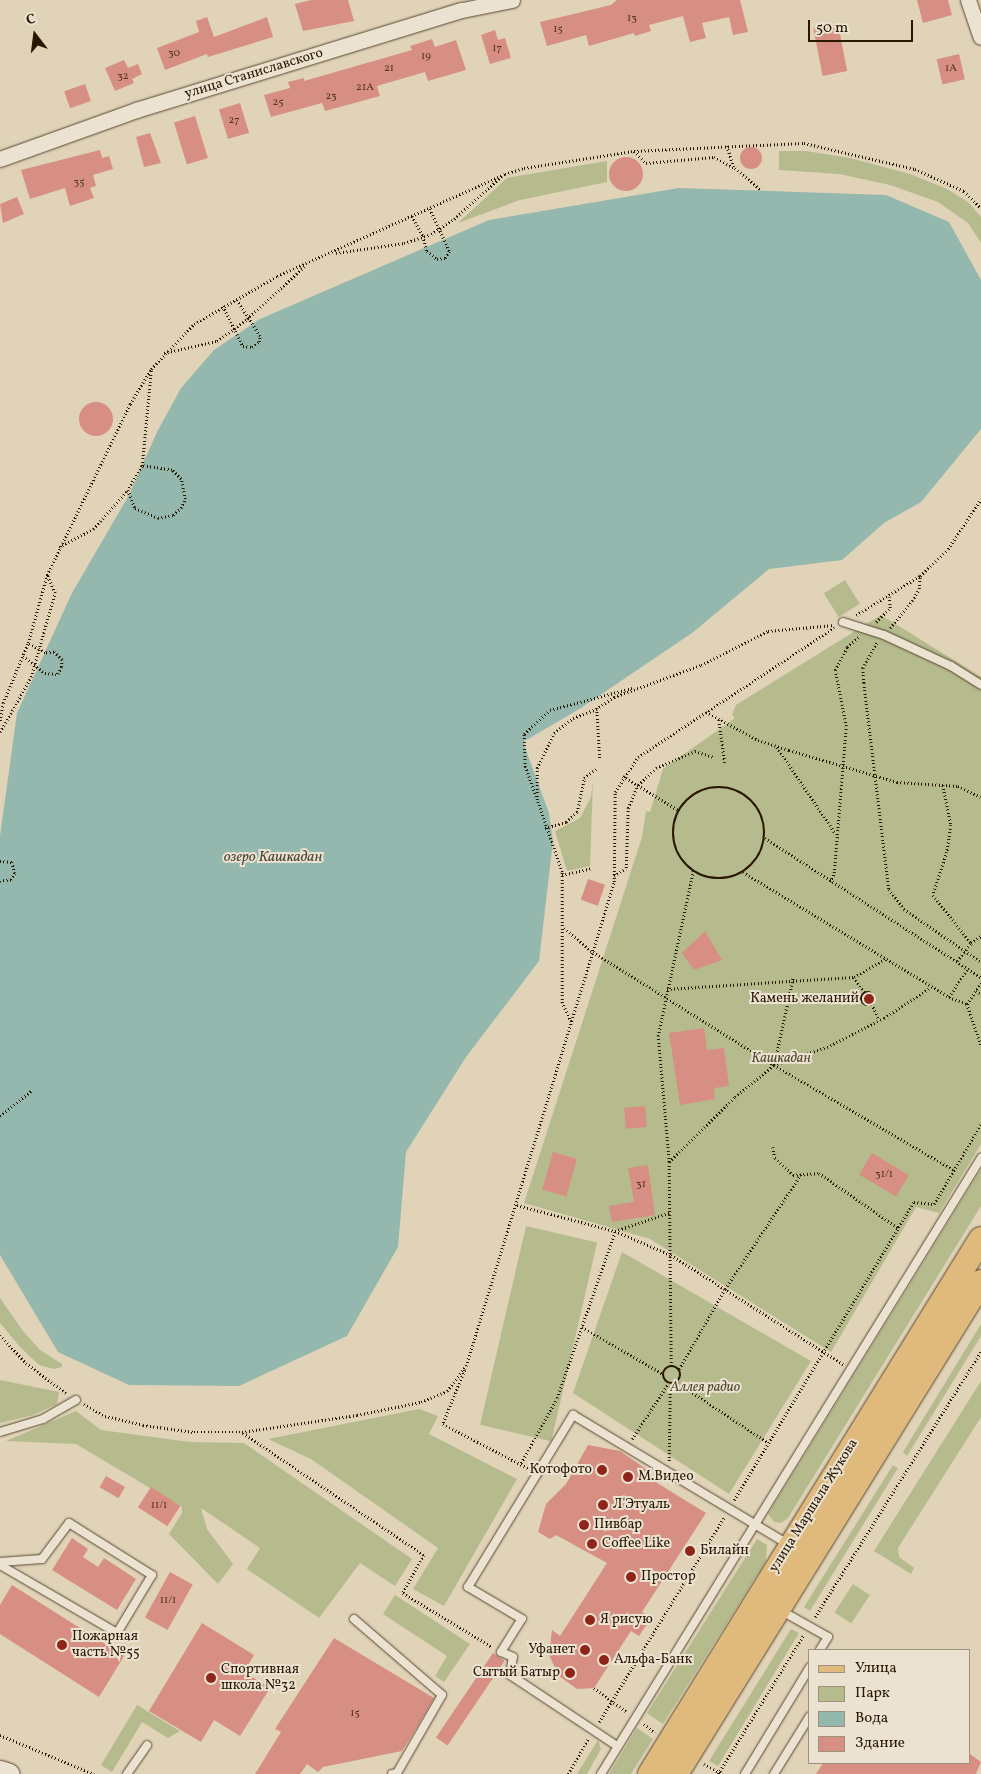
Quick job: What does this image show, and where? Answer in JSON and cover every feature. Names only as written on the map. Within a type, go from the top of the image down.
[{"type":"main road","name":"улица Маршала Жукова","points":[[650,1774],[789,1546],[981,1239]]},
{"type":"main road","name":"улица Маршала Жукова","points":[[676,1774],[981,1282]]},
{"type":"main road","points":[[0,1771],[9,1774]]},
{"type":"street","name":"улица Станиславского","points":[[0,159],[136,110],[461,5],[512,0]]},
{"type":"street","points":[[968,0],[981,37]]},
{"type":"lane","points":[[841,623],[884,635],[951,666],[981,685]]},
{"type":"lane","points":[[600,1774],[981,1158]]},
{"type":"lane","points":[[0,1432],[43,1419],[76,1400]]},
{"type":"lane","points":[[617,1746],[592,1732],[510,1676],[513,1657],[501,1652],[522,1619],[468,1587],[573,1415],[789,1546]]},
{"type":"lane","points":[[69,1523],[152,1575],[117,1633],[0,1564],[42,1560],[69,1523]]},
{"type":"lane","points":[[778,1609],[810,1625],[828,1637],[821,1649]]},
{"type":"lane","points":[[354,1619],[442,1696],[397,1773],[392,1774]]},
{"type":"lane","points":[[745,1774],[808,1670]]},
{"type":"lane","points":[[774,1774],[808,1719]]},
{"type":"lane","points":[[127,1774],[147,1746]]},
{"type":"path","points":[[0,722],[3,703],[28,643],[47,575],[130,404],[163,353],[194,324],[235,298],[277,276],[332,254],[505,174],[524,168],[634,151],[804,144],[915,169],[964,191],[981,208]]},
{"type":"path","points":[[727,146],[735,168]]},
{"type":"path","points":[[634,151],[646,164],[714,157],[735,168],[761,190]]},
{"type":"path","points":[[332,254],[404,243],[437,230],[505,174]]},
{"type":"path","points":[[412,216],[423,236],[427,251],[436,259],[445,258],[449,251],[437,230],[429,208]]},
{"type":"path","points":[[163,353],[217,341],[247,319],[307,265]]},
{"type":"path","points":[[223,306],[242,346],[252,347],[259,342],[260,336],[247,319],[235,298]]},
{"type":"path","points":[[59,547],[93,529],[128,490],[142,466],[151,369]]},
{"type":"path","points":[[128,490],[136,508],[158,518],[173,514],[181,508],[185,499],[181,479],[172,470],[142,466]]},
{"type":"path","points":[[0,732],[31,677],[55,593],[47,575]]},
{"type":"path","points":[[920,576],[919,589],[912,601],[871,651],[863,668],[889,889],[904,909],[981,962]]},
{"type":"path","points":[[830,882],[834,874],[845,711],[835,670],[847,647],[890,608],[889,597]]},
{"type":"path","points":[[537,800],[537,768],[554,733],[573,718],[638,687],[701,665],[768,631],[841,623]]},
{"type":"path","points":[[23,656],[52,675],[58,674],[62,667],[62,660],[54,652],[39,650],[28,643]]},
{"type":"path","points":[[572,1023],[562,1003],[564,927],[562,875],[525,767],[524,734],[550,710],[602,694],[638,687]]},
{"type":"path","points":[[597,708],[600,760]]},
{"type":"path","points":[[615,1231],[557,1398],[521,1463],[443,1424],[466,1366],[572,1023],[614,876],[615,792],[623,776],[638,757],[706,712],[719,720],[776,746],[897,782],[958,786],[981,797]]},
{"type":"path","points":[[719,720],[725,762]]},
{"type":"path","points":[[776,746],[836,834]]},
{"type":"path","points":[[614,876],[626,868],[628,808],[638,785],[656,768],[695,750],[714,757]]},
{"type":"path","points":[[545,828],[566,822],[578,812],[584,778],[596,769]]},
{"type":"path","points":[[623,776],[678,810]]},
{"type":"path","points":[[942,785],[951,825],[947,852],[933,895],[971,943]]},
{"type":"path","points":[[712,786],[733,789],[751,799],[760,810],[765,838],[762,851],[743,872],[718,879],[693,871],[683,862],[671,837],[678,810],[699,790],[712,786]]},
{"type":"path","points":[[765,838],[830,882],[981,977]]},
{"type":"path","points":[[0,860],[12,862],[15,873],[11,880],[0,881]]},
{"type":"path","points":[[562,875],[592,868]]},
{"type":"path","points":[[663,1374],[671,1366],[671,1212],[669,1162],[658,1036],[693,871]]},
{"type":"path","points":[[743,872],[931,987],[967,1004],[981,1045]]},
{"type":"path","points":[[564,927],[593,952],[666,994],[774,1065],[954,1170]]},
{"type":"path","points":[[957,962],[971,943],[981,936]]},
{"type":"path","points":[[667,988],[793,978],[854,977],[885,959]]},
{"type":"path","points":[[949,997],[967,968]]},
{"type":"path","points":[[854,977],[865,993],[874,994],[872,1004],[879,1020]]},
{"type":"path","points":[[774,1065],[793,978]]},
{"type":"path","points":[[967,1004],[981,983]]},
{"type":"path","points":[[669,1162],[735,1097],[774,1065],[827,1047],[879,1020],[931,987]]},
{"type":"path","points":[[976,991],[981,994]]},
{"type":"path","points":[[865,993],[862,1002],[872,1004]]},
{"type":"path","points":[[1,1116],[31,1091]]},
{"type":"path","points":[[568,1774],[914,1202],[934,1204],[981,1124]]},
{"type":"path","points":[[773,1146],[775,1158],[793,1175],[818,1173],[898,1228]]},
{"type":"path","points":[[679,1370],[725,1289],[801,1174]]},
{"type":"path","points":[[516,1205],[615,1231],[671,1255],[851,1368]]},
{"type":"path","points":[[615,1231],[671,1212]]},
{"type":"path","points":[[582,1327],[663,1374],[669,1384],[669,1472]]},
{"type":"path","points":[[0,1335],[26,1363],[76,1400],[105,1416],[143,1425],[194,1432],[242,1432],[421,1402],[447,1391],[466,1366]]},
{"type":"path","points":[[718,1774],[981,1351]]},
{"type":"path","points":[[671,1366],[679,1370],[681,1375],[678,1383]]},
{"type":"path","points":[[669,1384],[678,1383],[768,1442]]},
{"type":"path","points":[[627,1448],[669,1384]]},
{"type":"path","points":[[242,1432],[424,1555],[403,1593],[501,1652]]},
{"type":"path","points":[[0,1735],[94,1774]]},
{"type":"green space","points":[[779,151],[806,151],[850,158],[910,174],[947,189],[968,202],[981,217],[981,243],[968,223],[938,202],[890,185],[839,174],[779,170]]},
{"type":"green space","points":[[607,161],[607,182],[520,200],[458,223],[507,178]]},
{"type":"green space","points":[[845,580],[860,604],[839,617],[824,593]]},
{"type":"green space","name":"Кашкадан","points":[[881,615],[981,677],[981,1144],[939,1213],[916,1207],[831,1352],[650,1239],[524,1203],[642,837],[646,811],[650,812],[663,769],[735,718],[732,715],[736,705]]},
{"type":"green space","points":[[593,781],[590,866],[567,871],[555,831],[580,818],[591,797]]},
{"type":"green space","points":[[981,1169],[981,1206],[788,1518],[781,1523],[774,1522],[768,1514]]},
{"type":"green space","points":[[526,1226],[597,1242],[551,1441],[480,1425]]},
{"type":"green space","name":"Аллея радио","points":[[622,1252],[811,1361],[729,1494],[573,1393]]},
{"type":"green space","points":[[0,1298],[23,1331],[40,1350],[62,1364],[62,1367],[54,1369],[39,1365],[20,1347],[0,1323]]},
{"type":"green space","points":[[981,1324],[981,1336],[907,1456],[903,1452]]},
{"type":"green space","points":[[0,1380],[59,1392],[57,1404],[33,1415],[0,1423]]},
{"type":"green space","points":[[981,1381],[981,1417],[898,1548],[899,1557],[914,1568],[911,1574],[874,1551]]},
{"type":"green space","points":[[419,1409],[438,1416],[429,1434],[517,1479],[444,1606],[413,1589],[438,1548],[311,1459],[268,1439]]},
{"type":"green space","points":[[76,1411],[101,1430],[190,1442],[244,1443],[412,1559],[395,1586],[360,1563],[319,1618],[247,1569],[260,1548],[201,1508],[207,1529],[233,1564],[218,1584],[169,1534],[182,1513],[182,1507],[76,1444],[6,1441]]},
{"type":"green space","points":[[893,1465],[898,1468],[810,1611],[804,1607]]},
{"type":"green space","points":[[757,1539],[767,1545],[766,1561],[663,1724],[647,1713]]},
{"type":"green space","points":[[853,1584],[870,1595],[851,1623],[834,1613]]},
{"type":"green space","points":[[395,1595],[470,1644],[444,1682],[435,1676],[447,1656],[383,1614]]},
{"type":"green space","points":[[791,1629],[799,1633],[718,1766],[709,1761]]},
{"type":"green space","points":[[137,1705],[180,1731],[168,1738],[142,1722],[112,1772],[101,1765]]},
{"type":"green space","points":[[637,1728],[653,1739],[631,1774],[609,1774]]},
{"type":"green space","points":[[598,1740],[601,1749],[587,1774],[577,1774]]},
{"type":"water","name":"озеро Кашкадан","points":[[679,188],[886,195],[949,222],[981,280],[981,429],[921,502],[884,523],[842,560],[769,569],[692,633],[581,708],[523,742],[549,813],[553,841],[539,961],[466,1057],[406,1152],[398,1247],[347,1336],[239,1386],[129,1385],[58,1352],[0,1255],[0,836],[17,713],[72,593],[129,495],[157,432],[181,388],[214,350],[260,319],[489,220]]},
{"type":"building","points":[[311,0],[348,0],[354,21],[303,31],[295,4]]},
{"type":"building","points":[[617,0],[740,0],[748,32],[733,35],[729,17],[702,23],[706,38],[690,42],[683,16],[649,25],[651,31],[635,36],[634,33],[589,46],[586,35],[547,46],[540,22],[611,5]]},
{"type":"building","points":[[917,0],[948,0],[952,15],[923,23]]},
{"type":"building","points":[[207,17],[214,37],[267,17],[273,37],[208,57],[207,54],[165,70],[157,48],[199,32],[196,21]]},
{"type":"building","points":[[838,24],[847,71],[823,76],[813,29]]},
{"type":"building","points":[[495,30],[498,40],[505,38],[511,58],[490,64],[481,35]]},
{"type":"building","points":[[432,39],[435,47],[456,40],[466,70],[428,81],[425,72],[377,86],[380,96],[325,111],[322,103],[271,117],[264,95],[290,88],[288,82],[304,78],[304,81],[412,50],[410,46]]},
{"type":"building","points":[[959,54],[965,79],[942,85],[937,59]]},
{"type":"building","points":[[124,60],[128,68],[138,64],[142,74],[132,79],[134,83],[115,91],[105,68]]},
{"type":"building","points":[[85,84],[91,101],[70,108],[64,91]]},
{"type":"building","points":[[240,103],[249,133],[228,139],[219,109]]},
{"type":"building","points":[[195,116],[208,158],[187,165],[174,122]]},
{"type":"building","points":[[150,133],[161,163],[144,167],[136,137]]},
{"type":"building","points":[[751,147],[759,150],[762,158],[759,166],[751,169],[743,166],[740,158],[743,150]]},
{"type":"building","points":[[100,150],[102,158],[109,156],[113,169],[93,175],[96,186],[90,188],[94,198],[70,206],[65,188],[30,199],[21,170]]},
{"type":"building","points":[[626,157],[638,162],[643,174],[638,186],[626,191],[614,186],[609,174],[614,162]]},
{"type":"building","points":[[17,197],[24,214],[3,223],[0,204]]},
{"type":"building","points":[[96,402],[103,403],[108,407],[112,412],[112,426],[108,431],[103,435],[96,436],[89,435],[84,431],[80,426],[79,419],[80,412],[84,407],[89,403]]},
{"type":"building","points":[[588,879],[605,885],[598,906],[581,900]]},
{"type":"building","points":[[705,931],[722,960],[694,970],[682,953]]},
{"type":"building","points":[[704,1028],[707,1050],[724,1048],[729,1086],[714,1088],[715,1099],[680,1105],[669,1033]]},
{"type":"building","points":[[645,1106],[647,1127],[626,1129],[624,1108]]},
{"type":"building","points":[[553,1152],[577,1159],[566,1196],[542,1189]]},
{"type":"building","points":[[872,1153],[909,1175],[896,1197],[859,1174]]},
{"type":"building","points":[[648,1165],[655,1215],[612,1222],[609,1206],[634,1202],[628,1168]]},
{"type":"building","name":"Простор","points":[[588,1445],[620,1451],[646,1469],[657,1483],[706,1513],[642,1612],[651,1618],[639,1636],[631,1631],[594,1688],[577,1689],[559,1676],[549,1655],[552,1630],[560,1636],[607,1563],[556,1535],[550,1539],[538,1532],[546,1504],[566,1484]]},
{"type":"building","points":[[106,1476],[125,1487],[119,1498],[100,1487]]},
{"type":"building","points":[[151,1487],[180,1506],[167,1526],[138,1507]]},
{"type":"building","points":[[72,1538],[88,1549],[83,1557],[98,1567],[104,1558],[136,1579],[117,1610],[52,1570]]},
{"type":"building","points":[[170,1572],[193,1585],[168,1630],[145,1617]]},
{"type":"building","name":"Пожарная часть №55","points":[[12,1585],[124,1656],[99,1697],[0,1634],[0,1605]]},
{"type":"building","name":"Спортивная школа №32","points":[[202,1623],[254,1655],[244,1672],[270,1688],[240,1736],[214,1720],[201,1742],[149,1711]]},
{"type":"building","points":[[334,1638],[434,1698],[402,1751],[323,1767],[318,1772],[307,1764],[300,1774],[255,1774],[281,1732],[275,1729]]},
{"type":"building","points":[[493,1653],[505,1661],[448,1745],[436,1738]]},
{"type":"building","points":[[971,1755],[981,1762],[976,1774],[816,1774],[822,1764],[971,1764]]},
{"type":"place","name":"Камень желаний","points":[[869,999]]},
{"type":"place","name":"Котофото","points":[[602,1470]]},
{"type":"place","name":"М.Видео","points":[[628,1477]]},
{"type":"place","name":"Л'Этуаль","points":[[603,1505]]},
{"type":"place","name":"Пивбар","points":[[584,1525]]},
{"type":"place","name":"Coffee Like","points":[[592,1544]]},
{"type":"place","name":"Билайн","points":[[690,1551]]},
{"type":"place","name":"Простор","points":[[631,1577]]},
{"type":"place","name":"Я рисую","points":[[590,1620]]},
{"type":"place","name":"Пожарная часть №55","points":[[62,1645]]},
{"type":"place","name":"Уфанет","points":[[585,1650]]},
{"type":"place","name":"Альфа-Банк","points":[[604,1660]]},
{"type":"place","name":"Сытый Батыр","points":[[570,1673]]},
{"type":"place","name":"Спортивная школа №32","points":[[211,1678]]}]
